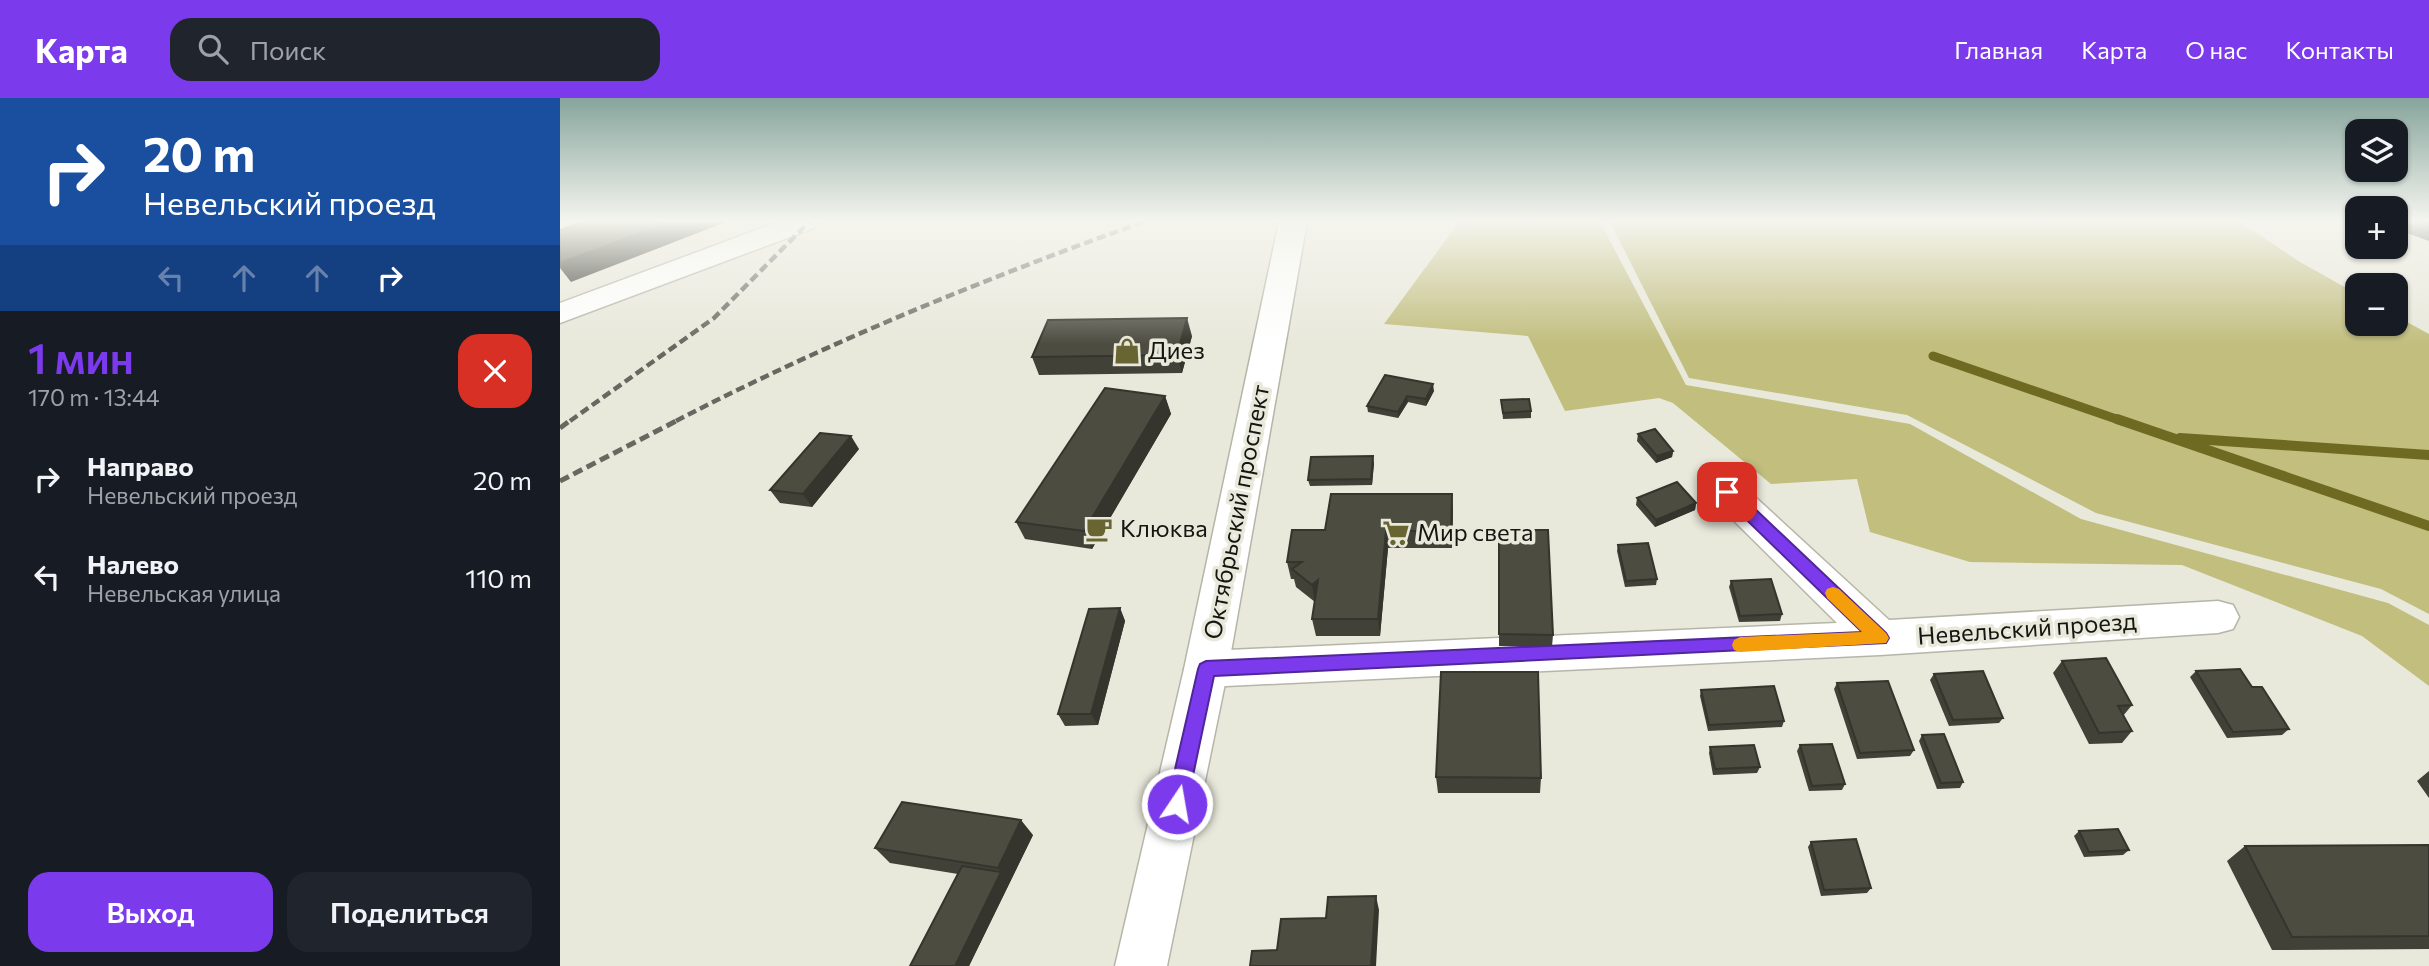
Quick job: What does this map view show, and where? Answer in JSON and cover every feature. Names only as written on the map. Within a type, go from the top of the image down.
[{"type":"main road","points":[[560,314],[697,263]]},
{"type":"main road","name":"Октябрьский проспект","points":[[1141,966],[1206,669],[1285,263]]},
{"type":"main road","points":[[1727,492],[1880,638]]},
{"type":"main road","name":"Невельский проезд","points":[[1206,669],[1880,638],[2218,617]]},
{"type":"shaded area","points":[[1429,263],[1621,263],[1686,385],[1910,424],[2081,519],[2388,603],[2429,625],[2429,686],[2362,636],[2182,565],[1970,562],[1870,532],[1857,479],[1771,484],[1673,403],[1659,398],[1565,411],[1528,336],[1384,324]]},
{"type":"shaded area","points":[[1631,263],[2301,263],[2345,287],[2345,336],[2408,336],[2408,323],[2429,334],[2429,614],[2381,589],[2096,513],[1907,415],[1689,378]]},
{"type":"building","points":[[1187,318],[1177,355],[1032,357],[1048,320]]},
{"type":"building","points":[[1385,375],[1433,384],[1426,399],[1407,396],[1398,412],[1367,406]]},
{"type":"building","points":[[1105,388],[1165,396],[1084,531],[1016,522]]},
{"type":"building","points":[[1529,399],[1531,411],[1503,413],[1501,400]]},
{"type":"building","points":[[1655,429],[1673,451],[1657,456],[1638,434]]},
{"type":"building","points":[[820,433],[851,436],[803,494],[770,490]]},
{"type":"building","points":[[1373,456],[1371,479],[1308,480],[1311,457]]},
{"type":"building","points":[[1677,482],[1696,503],[1656,520],[1637,498]]},
{"type":"building","points":[[1331,494],[1452,494],[1451,531],[1386,531],[1378,619],[1312,619],[1318,580],[1312,585],[1292,569],[1302,562],[1287,562],[1292,530],[1325,530]]},
{"type":"building","points":[[1499,530],[1548,530],[1553,635],[1499,634]]},
{"type":"building","points":[[1648,543],[1657,579],[1626,581],[1618,545]]},
{"type":"building","points":[[1771,579],[1782,614],[1740,616],[1731,581]]},
{"type":"building","points":[[1120,608],[1091,714],[1058,714],[1089,609]]},
{"type":"building","points":[[2106,658],[2132,705],[2118,706],[2132,731],[2099,733],[2062,661]]},
{"type":"building","points":[[2240,669],[2252,687],[2262,687],[2289,729],[2233,732],[2196,671]]},
{"type":"building","points":[[1983,671],[2003,718],[1953,720],[1934,674]]},
{"type":"building","points":[[1441,672],[1538,672],[1541,778],[1436,777]]},
{"type":"building","points":[[1888,681],[1914,750],[1860,753],[1837,683]]},
{"type":"building","points":[[1774,686],[1784,721],[1709,725],[1701,690]]},
{"type":"building","points":[[1944,734],[1963,782],[1941,783],[1922,735]]},
{"type":"building","points":[[1832,744],[1845,784],[1812,786],[1800,745]]},
{"type":"building","points":[[1754,745],[1760,767],[1715,769],[1710,747]]},
{"type":"building","points":[[902,802],[1021,820],[998,868],[875,848]]},
{"type":"building","points":[[2118,829],[2129,850],[2089,852],[2079,831]]},
{"type":"building","points":[[1856,839],[1871,888],[1824,890],[1811,842]]},
{"type":"building","points":[[2429,845],[2429,936],[2292,937],[2245,846]]},
{"type":"building","points":[[962,866],[1001,872],[955,966],[910,966]]},
{"type":"building","points":[[1376,896],[1371,966],[1250,966],[1252,951],[1277,950],[1281,919],[1326,918],[1328,897]]},
{"type":"waterway","points":[[1933,356],[2122,421]]},
{"type":"waterway","points":[[2117,419],[2429,526]]},
{"type":"waterway","points":[[2180,438],[2429,455]]},
{"type":"railway","points":[[570,421],[714,318],[769,263]]},
{"type":"railway","points":[[676,421],[848,339],[1033,263]]},
{"type":"railway","points":[[560,428],[572,419]]},
{"type":"railway","points":[[560,481],[680,419]]},
{"type":"slow traffic","points":[[1740,645],[1880,638],[1833,593]]},
{"type":"place","name":"Диез","points":[[1127,351]]},
{"type":"place","name":"Клюква","points":[[1099,529]]},
{"type":"place","name":"Мир света","points":[[1396,533]]},
{"type":"route","points":[[1177,804],[1206,669],[1880,638],[1727,492]]}]
